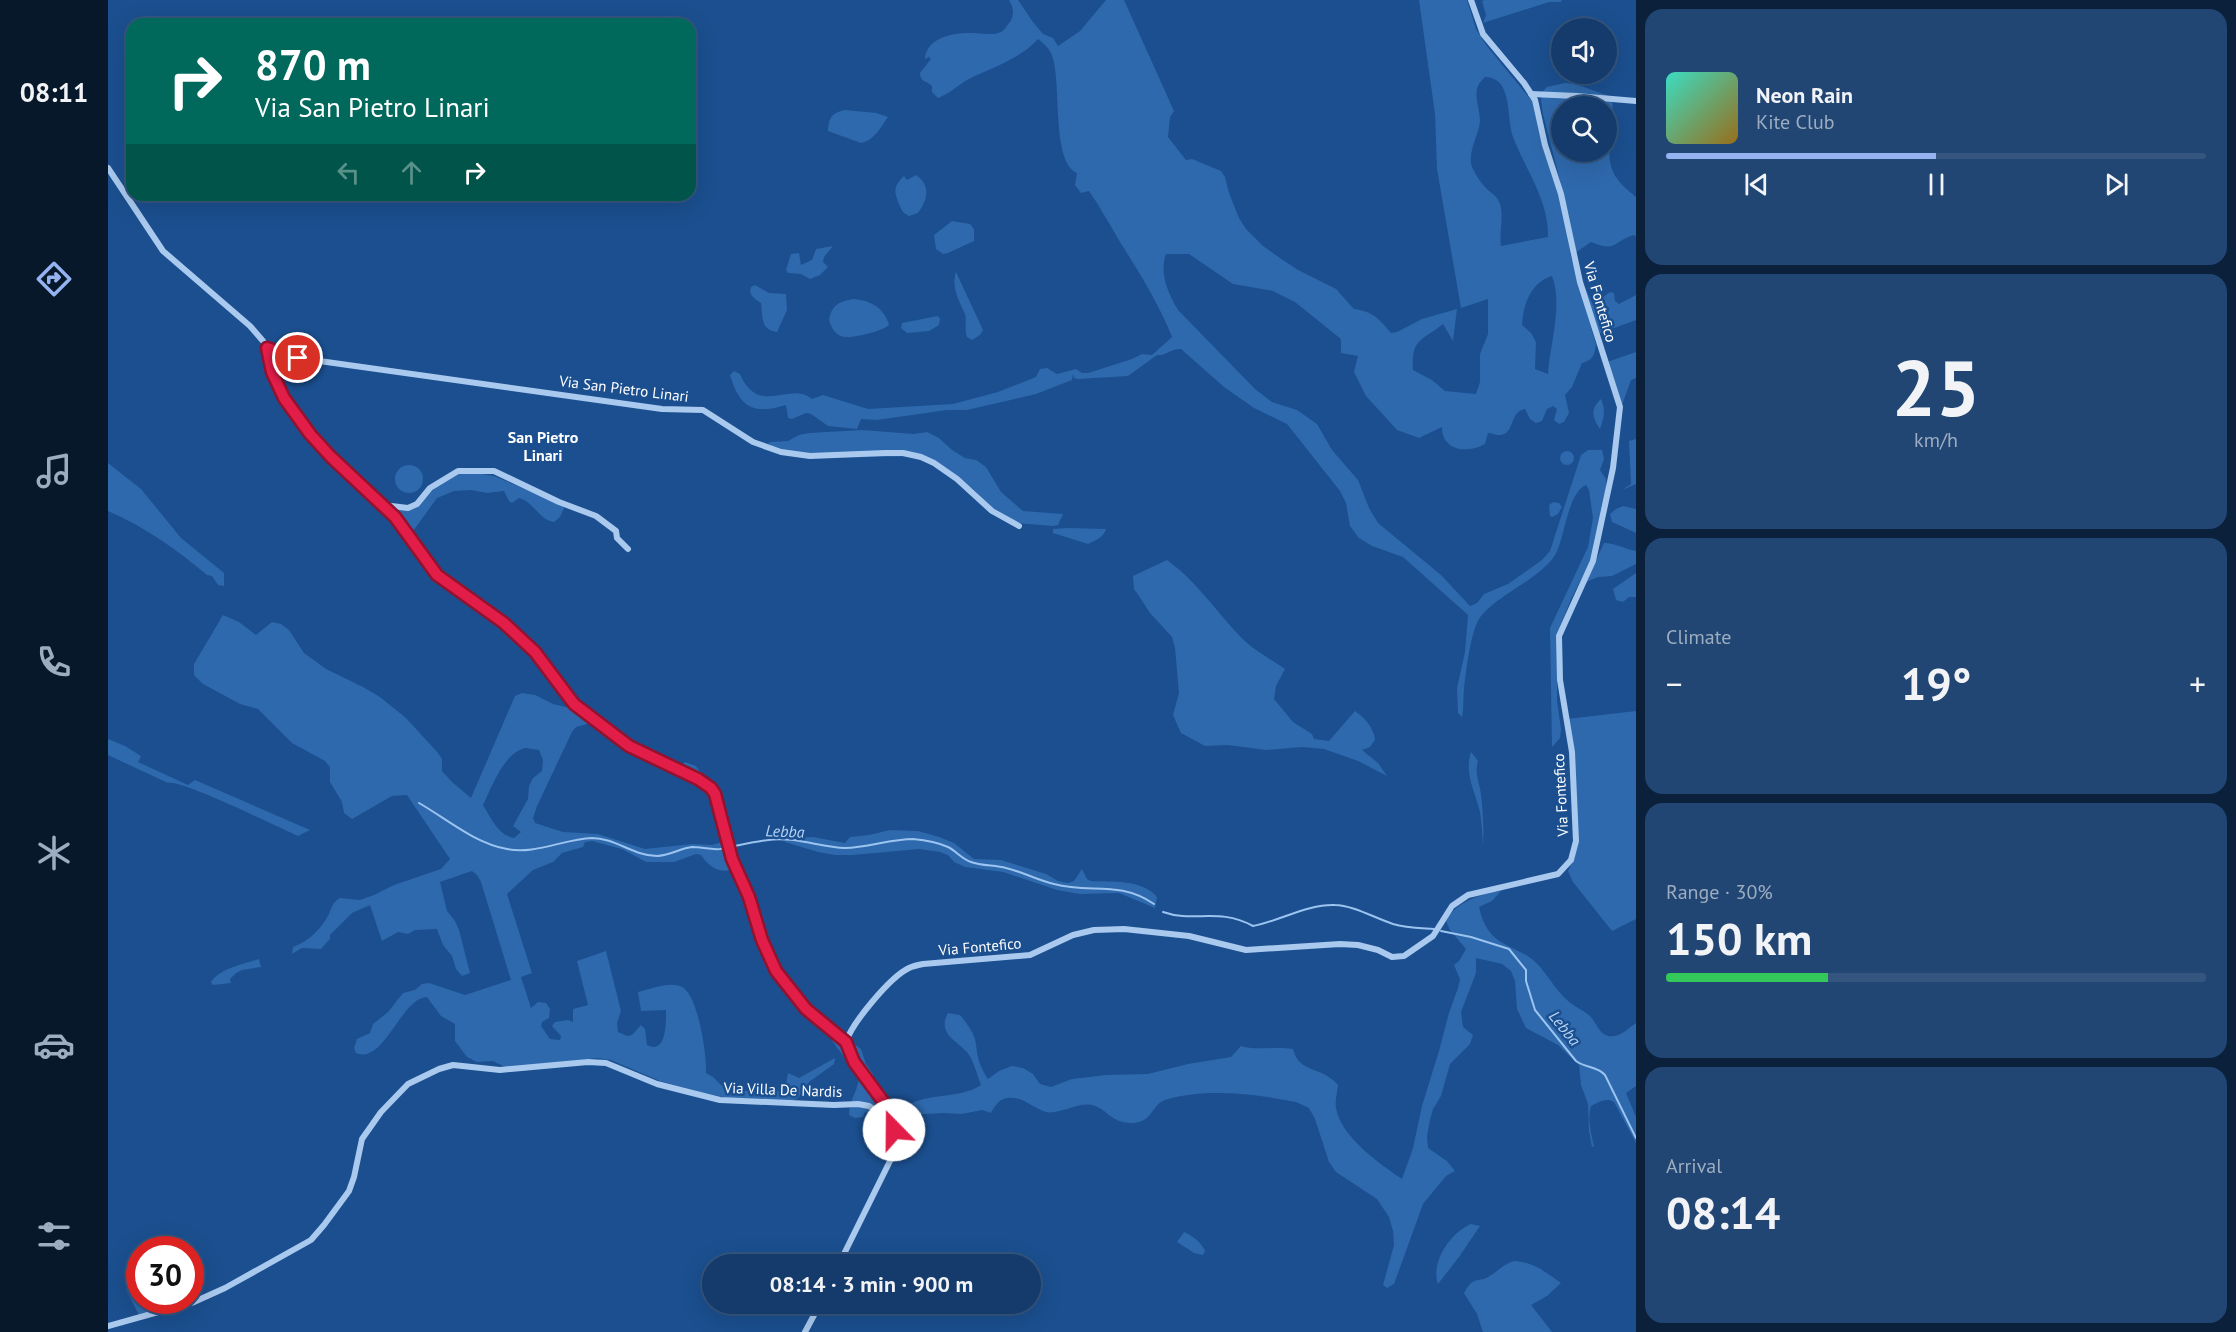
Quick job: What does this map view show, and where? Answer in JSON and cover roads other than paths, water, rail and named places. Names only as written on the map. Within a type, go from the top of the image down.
[{"type":"street","name":"Via Fontefico","points":[[846,1042],[849,1032],[858,1019],[895,979],[909,968],[923,964],[1030,954],[1073,935],[1094,930],[1124,929],[1188,936],[1246,950],[1340,944],[1368,948],[1392,957],[1404,956],[1433,936],[1452,906],[1468,896],[1558,874],[1571,860],[1576,841],[1572,752],[1560,680],[1559,636],[1563,622],[1593,561],[1612,468],[1620,407],[1580,282],[1561,194],[1545,145],[1535,100],[1483,34],[1470,0]]},
{"type":"street","points":[[1531,94],[1636,101]]},
{"type":"street","points":[[108,168],[126,195]]},
{"type":"street","points":[[130,201],[164,251],[250,326],[267,348],[272,372],[284,398],[310,434],[395,517],[437,575],[504,623],[535,652],[574,704],[629,746],[698,779],[711,788],[715,794],[729,850],[749,897],[762,940],[776,971],[806,1009],[846,1042],[854,1062],[890,1114],[896,1144],[891,1159],[844,1254]]},
{"type":"street","name":"Via San Pietro Linari","points":[[267,348],[298,358],[662,409],[703,410],[753,442],[781,452],[810,456],[903,453],[921,457],[957,479],[992,511],[1019,526]]},
{"type":"street","points":[[382,505],[408,508],[417,504],[430,488],[458,471],[494,471],[559,502],[596,516],[616,531],[617,538],[628,549]]},
{"type":"street","name":"Via Villa De Nardis","points":[[108,1326],[194,1302],[225,1288],[311,1240],[349,1191],[362,1139],[381,1112],[408,1084],[453,1065],[500,1070],[588,1062],[606,1063],[665,1087],[720,1100],[858,1104],[869,1106],[883,1115],[890,1114]]},
{"type":"street","points":[[805,1332],[815,1314]]},
{"type":"street","points":[[118,1324],[118,1332]]},
{"type":"waterway","name":"Lebba","points":[[419,803],[483,842],[507,849],[528,850],[592,838],[657,856],[692,847],[720,849],[777,839],[845,848],[913,839],[944,845],[975,863],[1006,868],[1067,887],[1128,892],[1154,904]]},
{"type":"waterway","name":"Lebba","points":[[1163,912],[1185,916],[1229,917],[1253,926],[1314,907],[1335,905],[1356,909],[1398,925],[1434,929]]},
{"type":"waterway","name":"Lebba","points":[[1441,931],[1471,937],[1509,949],[1526,970],[1526,981],[1535,1010],[1576,1061],[1605,1075],[1636,1138]]},
{"type":"district","name":"San Pietro Linari","points":[[543,446]]}]
